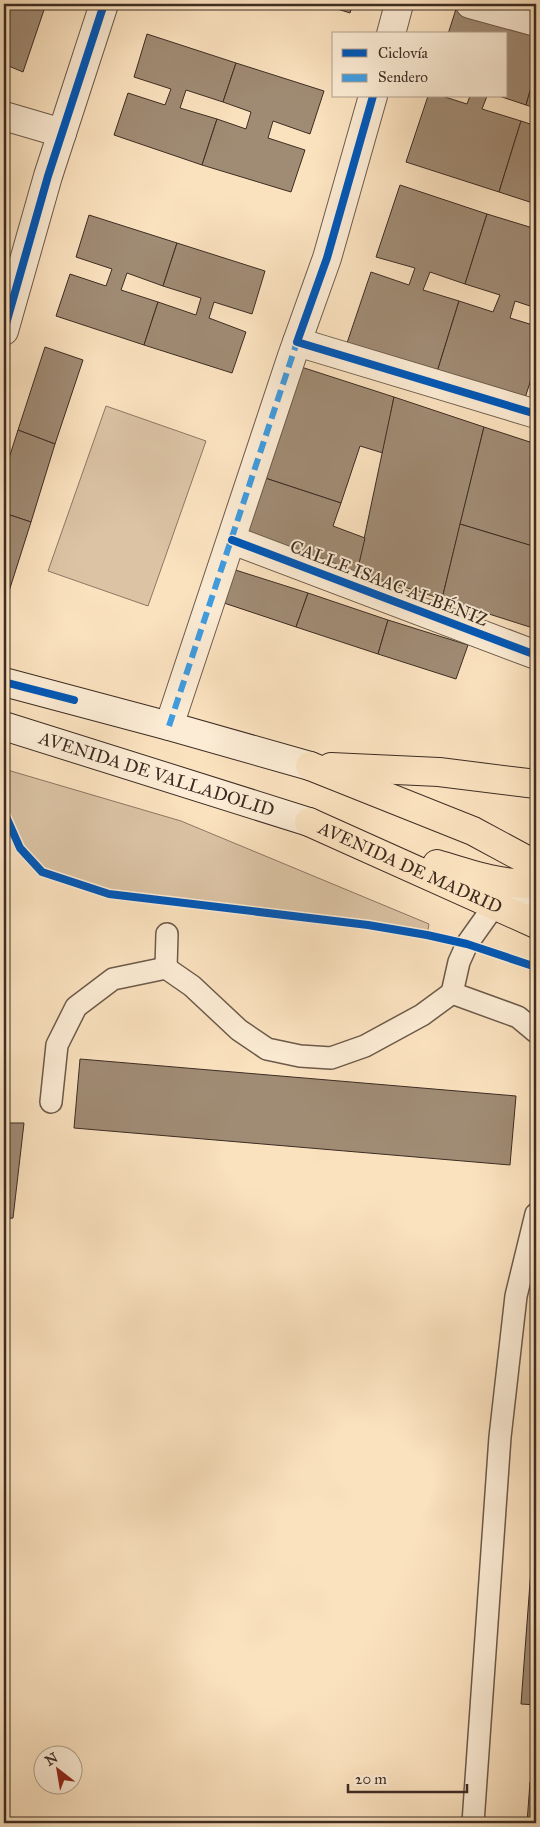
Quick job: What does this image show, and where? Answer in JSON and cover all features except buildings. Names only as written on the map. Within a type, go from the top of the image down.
[{"type":"main road","points":[[310,766],[439,772],[536,784]]},
{"type":"main road","points":[[310,766],[473,831],[534,884]]},
{"type":"main road","name":"AVENIDA DE MADRID","points":[[309,822],[465,873],[492,880],[534,884]]},
{"type":"main road","name":"AVENIDA DE MADRID","points":[[309,822],[536,924]]},
{"type":"street","points":[[4,331],[48,176],[104,4]]},
{"type":"street","points":[[392,32],[399,4]]},
{"type":"street","points":[[470,4],[536,22]]},
{"type":"street","points":[[169,726],[297,342],[327,258],[372,98]]},
{"type":"street","points":[[4,116],[62,134]]},
{"type":"street","points":[[297,342],[536,414]]},
{"type":"street","name":"CALLE ISAAC ALBÉNIZ","points":[[232,540],[536,655]]},
{"type":"street","points":[[4,682],[310,766]]},
{"type":"street","name":"AVENIDA DE VALLADOLID","points":[[4,726],[309,822]]},
{"type":"lane","points":[[51,1102],[57,1046],[76,1007],[113,980],[166,968],[192,986],[239,1030],[267,1049],[300,1056],[332,1058],[365,1046],[422,1015],[452,993],[459,962],[467,944],[494,906],[534,884]]},
{"type":"lane","points":[[166,968],[167,934]]},
{"type":"lane","points":[[452,993],[518,1017],[536,1032]]},
{"type":"lane","points":[[473,1823],[500,1437],[516,1296],[536,1214]]},
{"type":"shaded area","points":[[106,406],[206,441],[148,606],[48,571]]},
{"type":"shaded area","points":[[4,769],[181,821],[429,924],[427,935],[368,925],[109,894],[42,872],[20,848],[4,812]]},
{"type":"marked path","points":[[169,726],[297,342]]},
{"type":"cycle path","points":[[4,331],[48,176],[104,4]]},
{"type":"cycle path","points":[[372,98],[327,258],[297,342],[536,414]]},
{"type":"cycle path","points":[[232,540],[536,655]]},
{"type":"cycle path","points":[[4,682],[74,700]]},
{"type":"cycle path","points":[[4,812],[20,848],[42,872],[109,894],[368,925],[427,935],[467,944],[536,967]]}]
